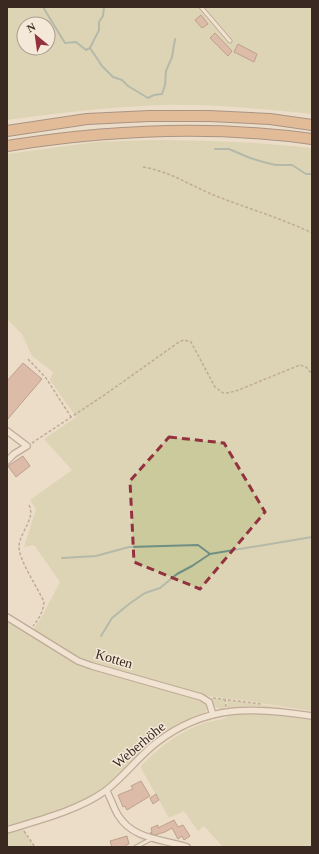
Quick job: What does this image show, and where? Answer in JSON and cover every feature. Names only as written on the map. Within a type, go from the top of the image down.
[{"type":"highway","points":[[7,131],[87,119],[149,116],[209,116],[270,119],[312,125]]},
{"type":"highway","points":[[7,146],[89,135],[170,131],[246,133],[312,139]]},
{"type":"street","points":[[7,431],[27,446],[14,454],[7,461]]},
{"type":"street","name":"Kotten","points":[[7,617],[78,661],[206,699]]},
{"type":"street","points":[[206,699],[211,708],[212,715]]},
{"type":"street","name":"Weberhöhe","points":[[7,830],[78,805],[106,790],[145,752],[167,735],[195,720],[226,712],[257,710],[312,716]]},
{"type":"street","points":[[106,790],[119,816],[126,825],[150,838],[187,847]]},
{"type":"lane","points":[[201,7],[230,41]]},
{"type":"lane","points":[[136,847],[150,838]]},
{"type":"path","points":[[143,167],[158,169],[208,192],[312,233]]},
{"type":"path","points":[[27,446],[184,340],[191,342],[215,387],[223,393],[236,391],[300,365],[306,367],[312,374]]},
{"type":"path","points":[[28,359],[46,378],[71,417]]},
{"type":"path","points":[[29,505],[31,514],[20,539],[19,547],[26,568],[44,602],[39,619],[29,631]]},
{"type":"path","points":[[206,699],[226,699]]},
{"type":"path","points":[[22,825],[29,840],[35,847]]},
{"type":"highlighted area","points":[[169,437],[224,443],[265,512],[200,589],[134,562],[130,481]]},
{"type":"green space","points":[[7,7],[312,7],[312,114],[218,106],[161,105],[122,107],[7,120]]},
{"type":"green space","points":[[151,140],[232,142],[312,148],[312,711],[206,696],[166,685],[82,659],[63,650],[35,632],[34,628],[40,620],[60,582],[34,545],[24,547],[36,509],[30,500],[72,470],[44,439],[76,417],[50,380],[53,372],[32,356],[22,334],[7,319],[7,154],[96,142]]},
{"type":"green space","points":[[7,620],[80,664],[195,698],[203,702],[207,708],[205,713],[179,724],[154,741],[110,782],[78,805],[22,825],[29,840],[35,847],[7,847]]},
{"type":"green space","points":[[210,698],[225,699],[225,709],[216,707],[212,704]]},
{"type":"green space","points":[[227,700],[286,708],[286,710],[253,706],[227,708]]},
{"type":"green space","points":[[244,713],[271,714],[312,720],[312,847],[223,847],[204,826],[198,831],[184,811],[169,818],[141,768],[141,766],[162,746],[186,731],[204,723],[220,720],[228,715]]},
{"type":"green space","points":[[226,715],[224,717],[200,723],[179,733],[168,739],[140,763],[139,762],[159,745],[169,738],[179,732],[201,722]]},
{"type":"building","points":[[201,15],[208,24],[202,28],[195,20]]},
{"type":"building","points":[[215,33],[232,51],[228,56],[210,38]]},
{"type":"building","points":[[238,44],[257,54],[254,62],[234,52]]},
{"type":"building","points":[[23,363],[42,379],[7,420],[7,381]]},
{"type":"building","points":[[23,456],[30,466],[16,477],[8,466]]},
{"type":"building","points":[[141,781],[150,796],[127,810],[125,806],[123,807],[118,795],[133,789],[131,786]]},
{"type":"building","points":[[156,794],[159,800],[153,804],[150,798]]},
{"type":"building","points":[[174,820],[178,827],[183,825],[190,836],[184,840],[182,836],[178,839],[172,828],[155,835],[150,833],[152,832],[151,828],[158,825],[158,828]]},
{"type":"building","points":[[127,836],[129,844],[126,845],[126,847],[112,847],[110,841]]},
{"type":"waterway","points":[[43,7],[65,43],[76,42],[86,50],[90,48],[102,66],[113,77],[122,80],[128,86],[148,98],[154,95],[162,94],[165,85],[166,71],[172,57],[175,39]]},
{"type":"waterway","points":[[90,48],[99,30],[99,22],[103,16],[104,7]]},
{"type":"waterway","points":[[215,149],[229,149],[250,158],[276,165],[292,165],[306,174],[312,174]]},
{"type":"waterway","points":[[62,558],[96,556],[129,547],[198,545],[210,554],[312,537]]},
{"type":"waterway","points":[[101,636],[112,618],[129,604],[145,593],[160,588],[177,574],[210,554]]}]
